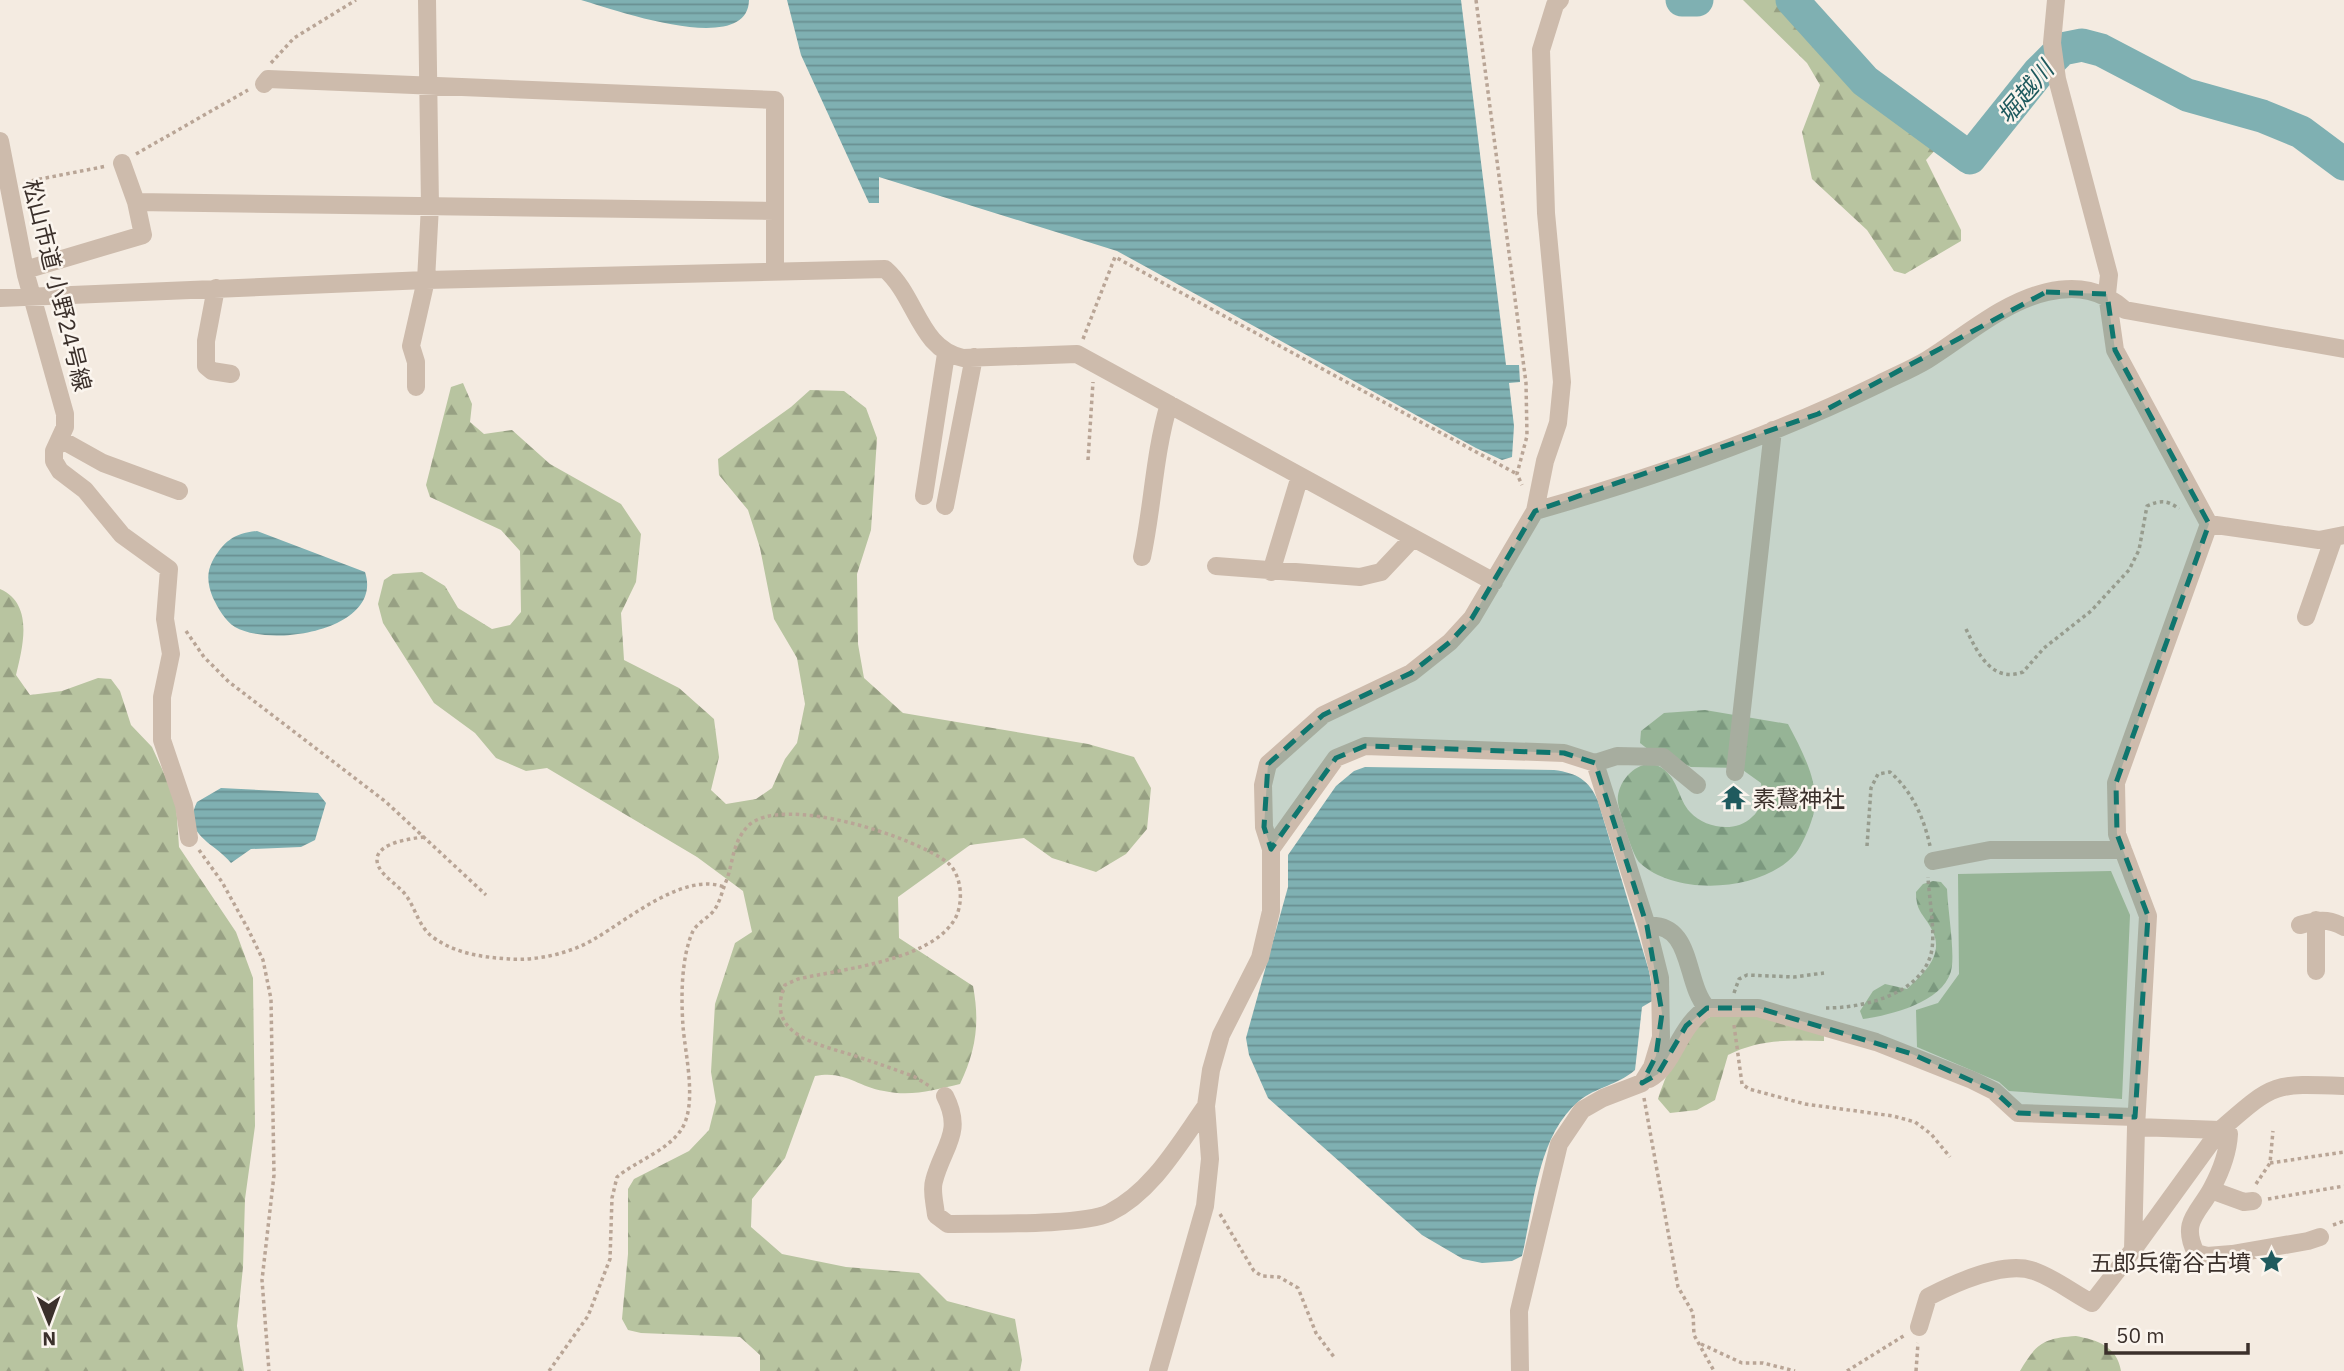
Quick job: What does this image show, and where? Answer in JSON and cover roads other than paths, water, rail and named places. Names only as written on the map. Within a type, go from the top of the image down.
[{"type":"street","points":[[416,387],[416,362],[411,346],[426,280],[430,206],[427,0]]},
{"type":"street","points":[[1157,1371],[1205,1206],[1210,1159],[1206,1106],[1210,1070],[1221,1035],[1260,958],[1271,911],[1271,849],[1264,827],[1263,785],[1268,764],[1324,715],[1410,673],[1450,642],[1472,618],[1535,511],[1545,461],[1558,423],[1562,382],[1546,213],[1541,50],[1555,5],[1560,0]]},
{"type":"street","points":[[2056,0],[2052,43],[2057,79],[2109,275],[2107,294],[2115,350],[2209,524],[2116,783],[2117,834],[2148,916],[2135,1122],[2133,1251]]},
{"type":"street","points":[[261,80],[775,100],[775,270]]},
{"type":"street","name":"松山市道 小野24号線","points":[[0,141],[25,270],[65,414],[65,427],[54,461],[60,471],[85,490],[122,535],[169,569],[165,618],[171,654],[162,697],[162,740],[184,805],[190,838]]},
{"type":"street","points":[[25,270],[144,236],[136,202],[121,163]]},
{"type":"street","points":[[136,202],[774,211]]},
{"type":"street","points":[[0,298],[426,280],[775,270],[886,270],[895,278],[935,345],[946,354],[974,357],[1077,354],[1494,582]]},
{"type":"street","points":[[216,288],[206,341],[206,366],[212,371],[231,374]]},
{"type":"street","points":[[1535,511],[1599,493],[1818,414],[1924,362],[2004,310],[2046,292],[2083,290],[2107,294],[2126,310],[2344,349]]},
{"type":"street","points":[[924,496],[946,354]]},
{"type":"street","points":[[945,506],[974,357]]},
{"type":"street","points":[[1142,557],[1155,482],[1156,445],[1169,404]]},
{"type":"street","points":[[1735,772],[1773,430]]},
{"type":"street","points":[[60,439],[103,463],[180,491]]},
{"type":"street","points":[[1271,572],[1300,476]]},
{"type":"street","points":[[2209,524],[2339,537],[2306,617]]},
{"type":"street","points":[[1216,566],[1360,577],[1381,572],[1413,538]]},
{"type":"street","points":[[1271,849],[1336,758],[1365,746],[1564,753],[1595,764],[1617,756],[1663,757],[1697,785]]},
{"type":"street","points":[[1595,764],[1647,926],[1660,978],[1662,1013],[1656,1056],[1642,1083]]},
{"type":"street","points":[[1933,861],[1990,850],[2123,850]]},
{"type":"street","points":[[2316,971],[2308,922],[2333,921],[2344,927]]},
{"type":"street","points":[[1647,926],[1660,925],[1676,936],[1685,951],[1698,998],[1707,1008]]},
{"type":"street","points":[[1520,1371],[1519,1311],[1559,1144],[1583,1110],[1603,1098],[1658,1074],[1686,1026],[1707,1008],[1758,1008],[1912,1054],[1994,1091],[2018,1113],[2220,1130],[2229,1134],[2228,1148],[2211,1190],[2196,1210],[2190,1227],[2190,1241],[2196,1253],[2207,1256],[2232,1254],[2320,1237]]},
{"type":"street","points":[[1919,1327],[1928,1297],[1967,1277],[2016,1269],[2032,1270],[2092,1303],[2220,1130],[2264,1092],[2279,1086],[2344,1086]]},
{"type":"street","points":[[945,1096],[953,1111],[955,1127],[932,1184],[936,1215],[948,1224],[1075,1220],[1107,1214],[1125,1204],[1163,1167],[1206,1106]]},
{"type":"street","points":[[2211,1190],[2244,1202],[2253,1200]]},
{"type":"water","points":[[581,0],[749,0],[743,17],[727,26],[704,28],[648,19]]},
{"type":"water","points":[[787,0],[1461,0],[1506,365],[1519,365],[1520,382],[1509,383],[1514,426],[1512,457],[1502,460],[1476,448],[1117,251],[879,177],[879,203],[869,203],[801,55]]},
{"type":"water","points":[[257,531],[365,572],[366,592],[358,608],[342,620],[321,629],[297,634],[252,633],[231,624],[211,594],[208,580],[210,566],[220,549],[230,540]]},
{"type":"water","points":[[1365,767],[1554,770],[1581,779],[1591,788],[1598,801],[1649,971],[1654,1000],[1642,1007],[1635,1070],[1579,1101],[1554,1133],[1539,1173],[1522,1256],[1512,1261],[1482,1263],[1463,1259],[1422,1235],[1268,1098],[1249,1055],[1246,1038],[1288,887],[1288,855],[1336,786],[1354,771]]},
{"type":"water","points":[[221,788],[318,793],[326,803],[315,840],[301,847],[251,849],[231,863],[202,837],[193,823],[197,802]]},
{"type":"waterway","name":"堀越川","points":[[1682,0],[1697,0]]},
{"type":"waterway","name":"堀越川","points":[[1792,0],[1865,81],[1970,158],[2038,73],[2062,49],[2082,45],[2101,50],[2187,95],[2262,116],[2301,132],[2344,164]]},
{"type":"place","name":"素鵞神社","points":[[1733,798]]},
{"type":"place","name":"五郎兵衛谷古墳","points":[[2271,1262]]}]
